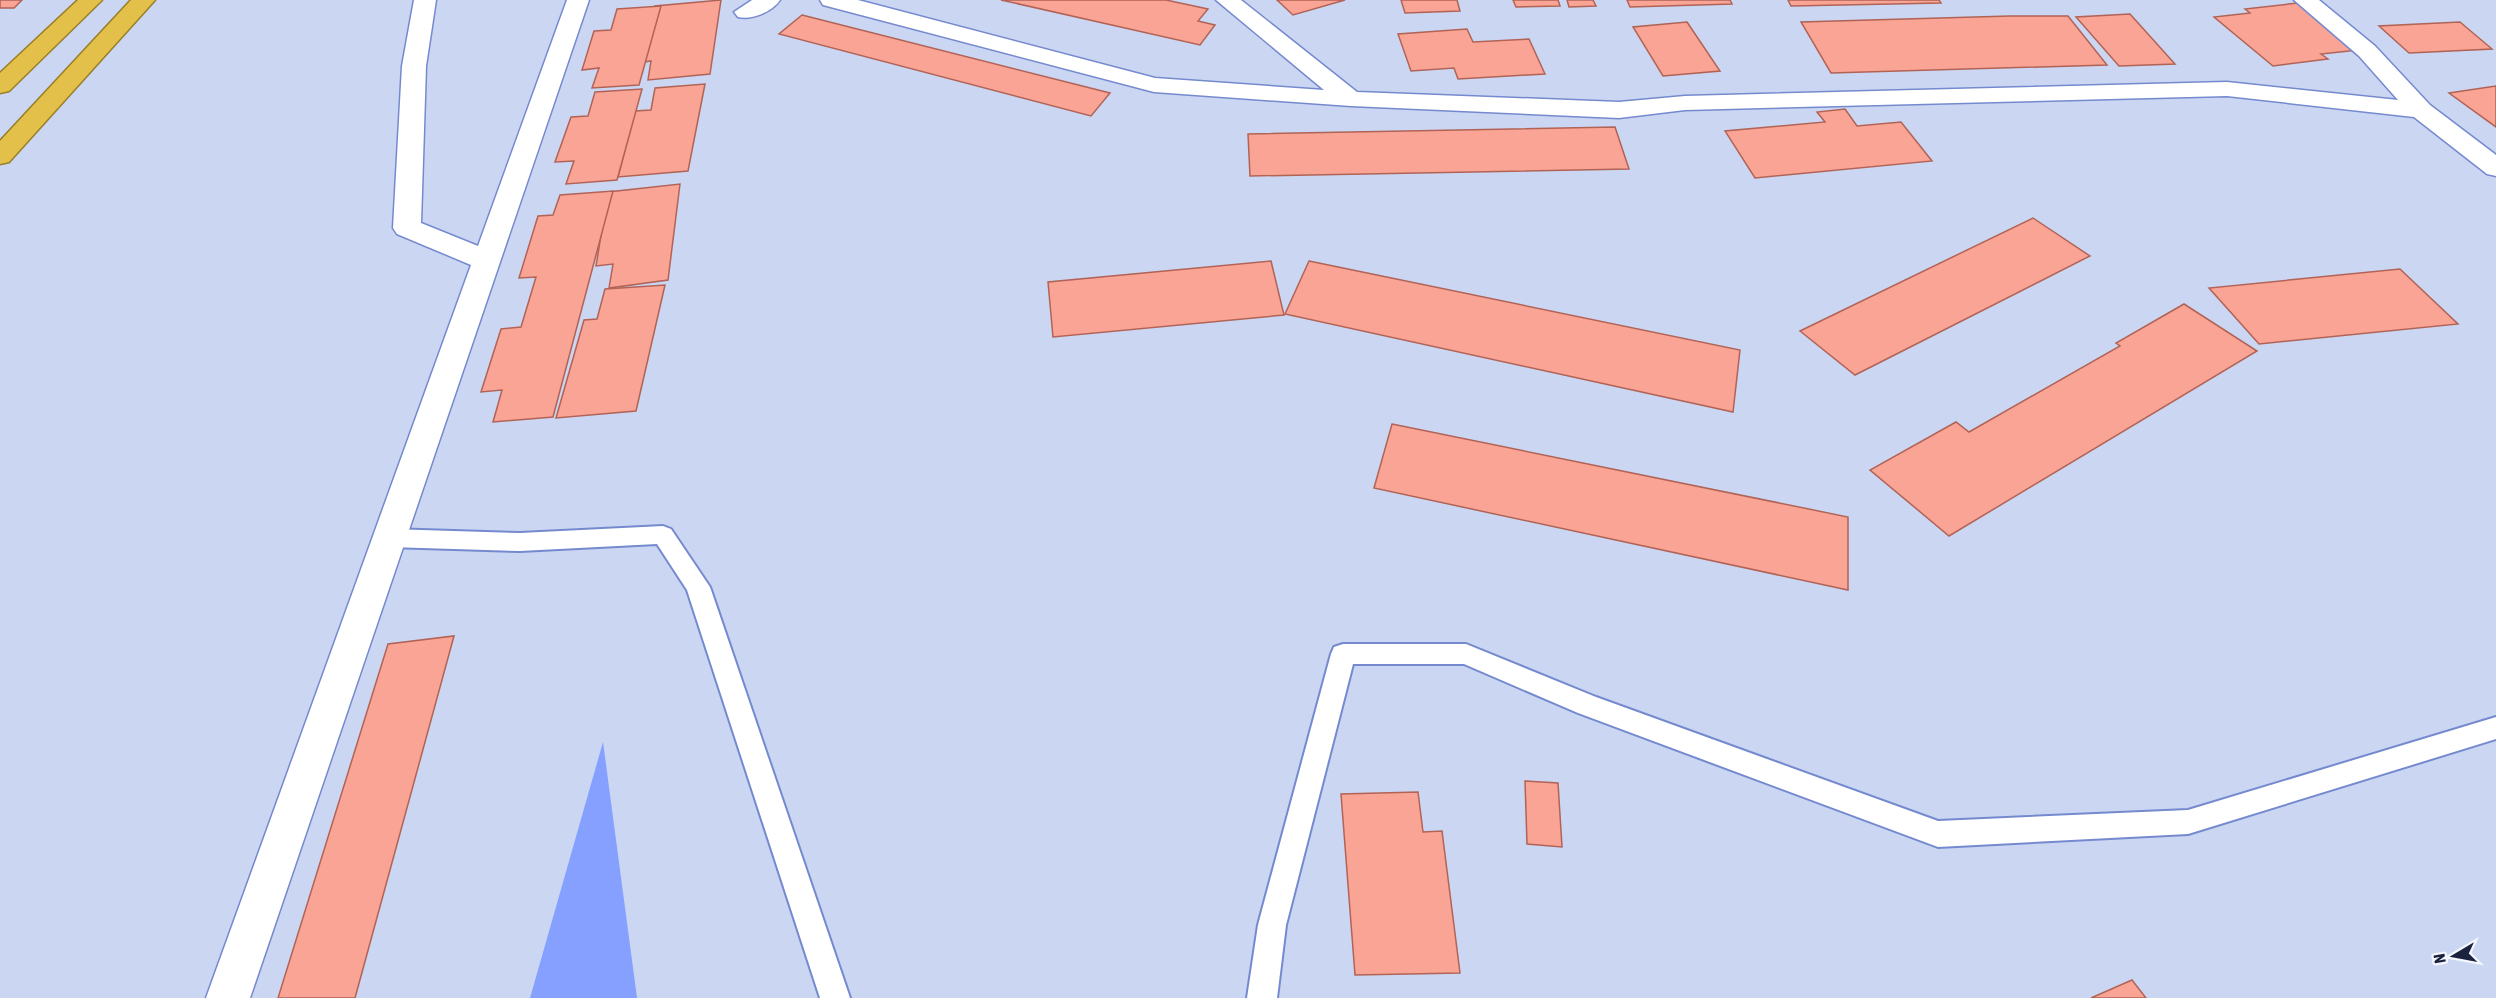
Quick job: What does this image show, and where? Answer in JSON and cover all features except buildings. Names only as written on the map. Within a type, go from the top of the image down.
[{"type":"highway","points":[[0,87],[91,0]]},
{"type":"highway","points":[[0,156],[144,0]]},
{"type":"street","points":[[426,0],[414,66],[407,228],[488,261]]},
{"type":"street","points":[[228,998],[578,0]]},
{"type":"street","points":[[746,12],[769,0]]},
{"type":"street","points":[[831,0],[1154,85],[1351,99],[1619,110],[1685,103],[2227,89],[2421,110]]},
{"type":"street","points":[[1227,0],[1351,99]]},
{"type":"street","points":[[2305,0],[2367,51],[2421,110],[2496,168]]},
{"type":"lane","points":[[389,538],[520,542],[663,535],[698,587],[835,998]]},
{"type":"lane","points":[[1262,998],[1272,925],[1342,654],[1466,654],[1587,705],[1938,834],[2188,822],[2496,728]]},
{"type":"shaded area","points":[[603,742],[637,998],[530,998]]}]
